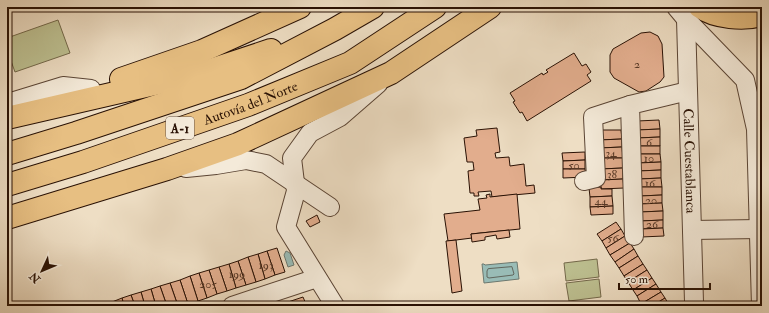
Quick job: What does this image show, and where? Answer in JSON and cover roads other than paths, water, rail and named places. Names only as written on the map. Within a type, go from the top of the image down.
[{"type":"main road","points":[[7,118],[202,51],[300,7]]},
{"type":"main road","name":"Autovía del Norte","points":[[7,154],[76,133],[241,78],[335,30],[373,7]]},
{"type":"main road","name":"Autovía del Norte","points":[[7,185],[83,162],[248,105],[350,63],[435,7]]},
{"type":"main road","points":[[7,218],[167,169],[238,144],[391,73],[490,7]]},
{"type":"main road","points":[[687,11],[706,11],[731,17],[762,15]]},
{"type":"main road","points":[[7,118],[202,73],[335,30]]},
{"type":"main road","points":[[7,212],[173,156],[256,119],[330,83],[350,63]]},
{"type":"street","points":[[687,11],[745,80],[759,129],[761,306]]},
{"type":"street","name":"Calle Cuestablanca","points":[[687,11],[694,302]]},
{"type":"street","points":[[335,306],[286,226],[296,191],[292,158],[310,133],[340,117],[391,73]]},
{"type":"street","points":[[7,105],[14,101],[63,86],[91,89]]},
{"type":"street","name":"Calle Cuestablanca","points":[[584,181],[596,178],[593,117],[630,105],[688,91]]},
{"type":"street","points":[[630,105],[634,236]]},
{"type":"street","points":[[167,169],[216,165],[246,160],[266,164],[295,182],[330,207]]},
{"type":"street","name":"Calle Cuestablanca","points":[[692,230],[759,229]]},
{"type":"street","points":[[232,306],[317,278]]},
{"type":"water","points":[[286,251],[290,253],[294,265],[288,267],[284,255]]},
{"type":"water","points":[[517,262],[519,279],[484,283],[482,264]]}]
